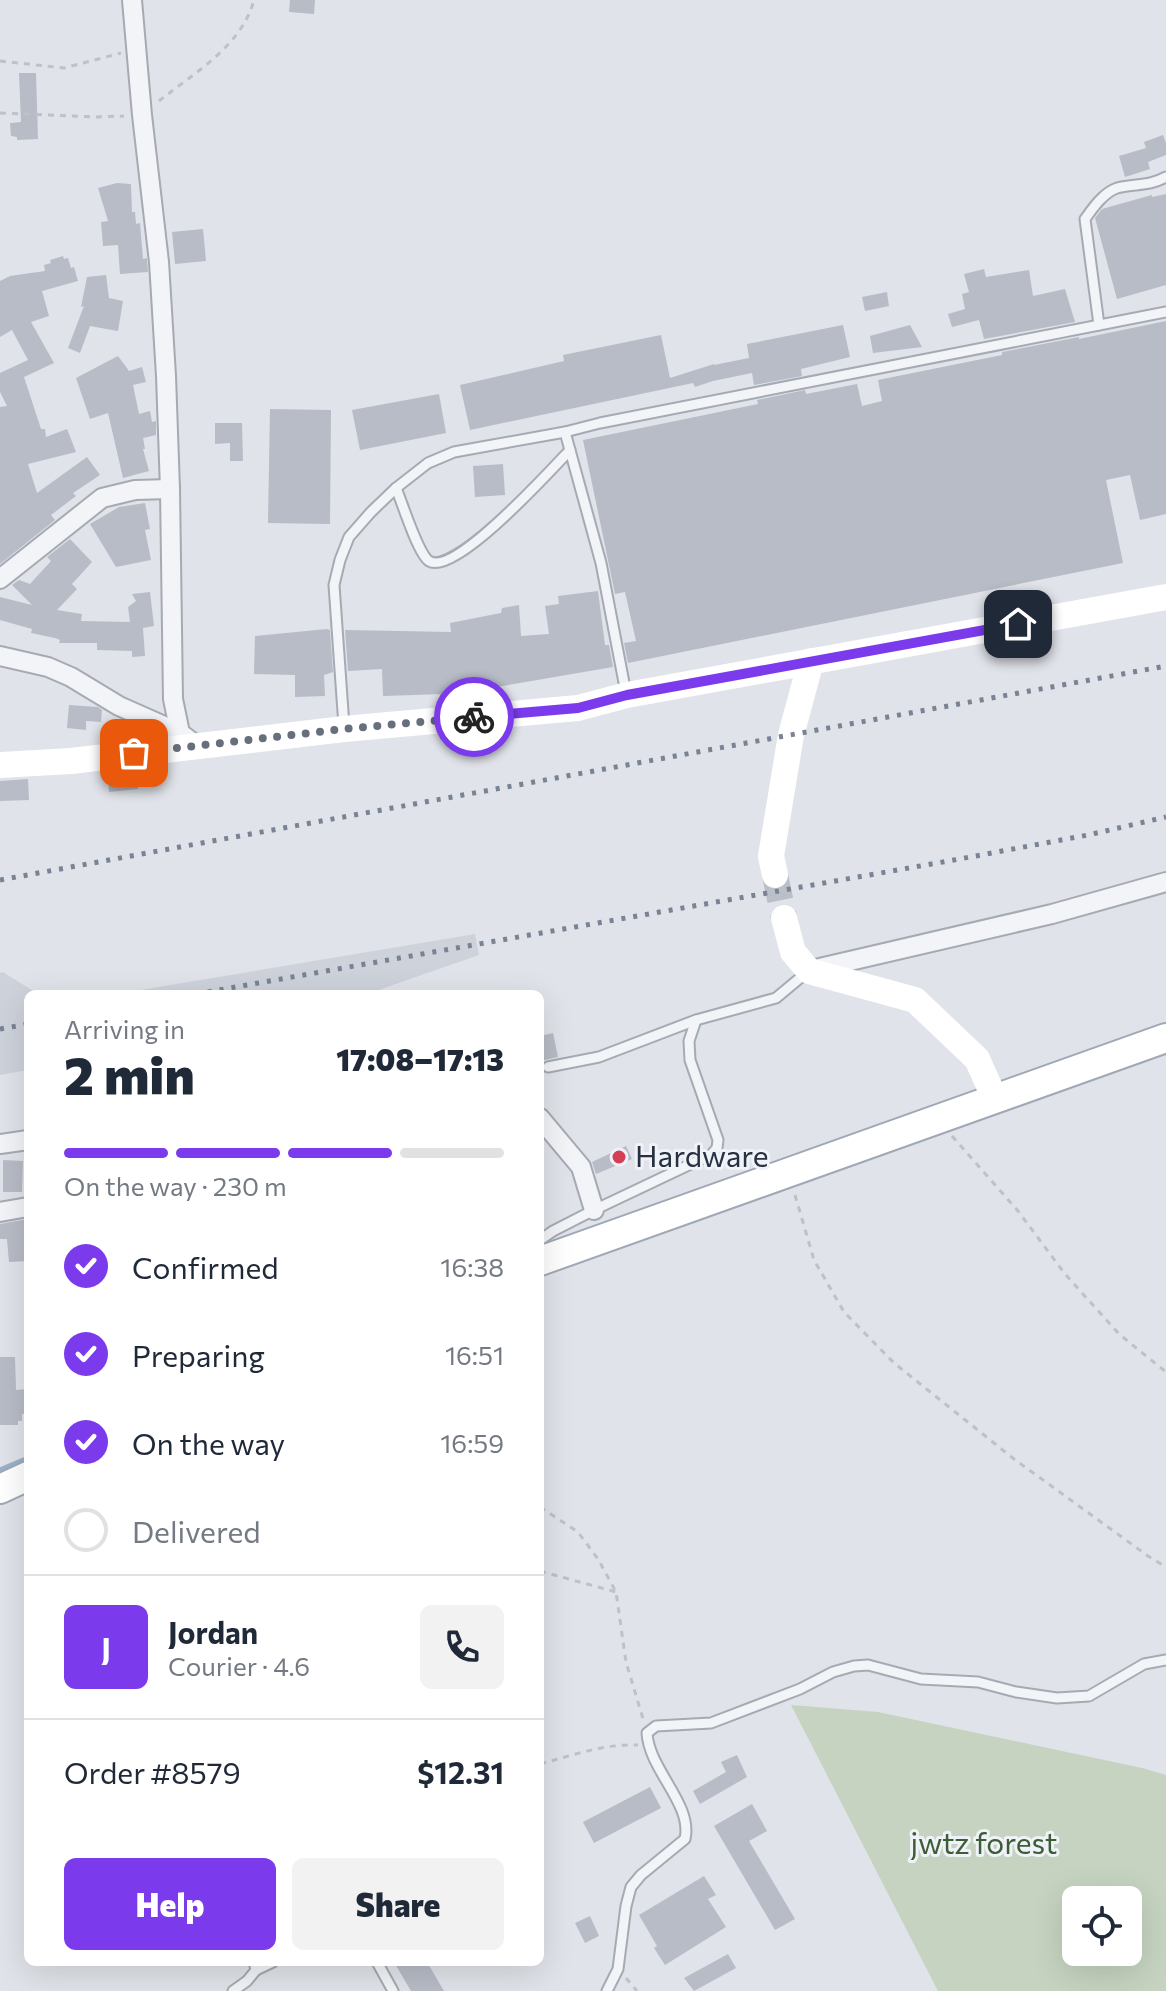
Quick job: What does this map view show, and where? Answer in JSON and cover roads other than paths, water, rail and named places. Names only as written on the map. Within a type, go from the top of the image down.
[{"type":"main road","points":[[544,1260],[1166,1038]]},
{"type":"main road","points":[[0,1489],[24,1478]]},
{"type":"street","points":[[132,0],[159,262],[166,376],[173,699],[188,740]]},
{"type":"street","points":[[0,579],[102,498],[135,490],[170,489]]},
{"type":"street","points":[[0,765],[71,761],[188,740],[578,708],[627,695],[1166,597]]},
{"type":"street","points":[[0,656],[48,667],[71,677],[119,706],[188,740]]},
{"type":"street","points":[[775,875],[771,856],[788,750],[811,661]]},
{"type":"street","points":[[809,971],[1052,914],[1166,882]]},
{"type":"street","points":[[784,918],[793,952],[809,971],[915,1000],[977,1059],[995,1099]]},
{"type":"street","points":[[544,1123],[581,1167],[594,1210]]},
{"type":"street","points":[[0,1144],[24,1141]]},
{"type":"street","points":[[0,1212],[24,1208]]},
{"type":"lane","points":[[1099,325],[1085,219],[1107,193],[1166,177]]},
{"type":"lane","points":[[344,729],[334,585],[340,560],[349,537],[371,512],[428,463],[454,452],[1166,312]]},
{"type":"lane","points":[[565,432],[601,563],[627,695]]},
{"type":"lane","points":[[396,488],[420,551],[428,560],[438,564],[498,523],[570,450]]},
{"type":"lane","points":[[548,1067],[599,1057],[696,1020],[776,998],[809,971]]},
{"type":"lane","points":[[544,1237],[712,1154],[717,1148],[718,1140],[690,1060],[689,1041],[696,1020]]},
{"type":"lane","points":[[607,1991],[618,1969],[631,1887],[685,1839],[687,1830],[648,1745],[647,1733],[656,1726],[711,1723],[854,1666],[868,1665],[921,1679],[978,1682],[1047,1698],[1068,1698],[1089,1696],[1144,1664],[1166,1660]]},
{"type":"lane","points":[[233,1991],[247,1981],[255,1966]]},
{"type":"lane","points":[[379,1966],[393,1991]]},
{"type":"waterway","points":[[0,1470],[24,1460]]},
{"type":"tunnel","points":[[775,875],[784,918]]},
{"type":"railway","points":[[0,880],[1166,666]]},
{"type":"railway","points":[[219,990],[954,860],[1166,817]]},
{"type":"railway","points":[[0,1029],[24,1025]]},
{"type":"place","name":"Hardware","points":[[619,1157]]},
{"type":"park label","name":"jwtz forest","points":[[984,1844]]}]
